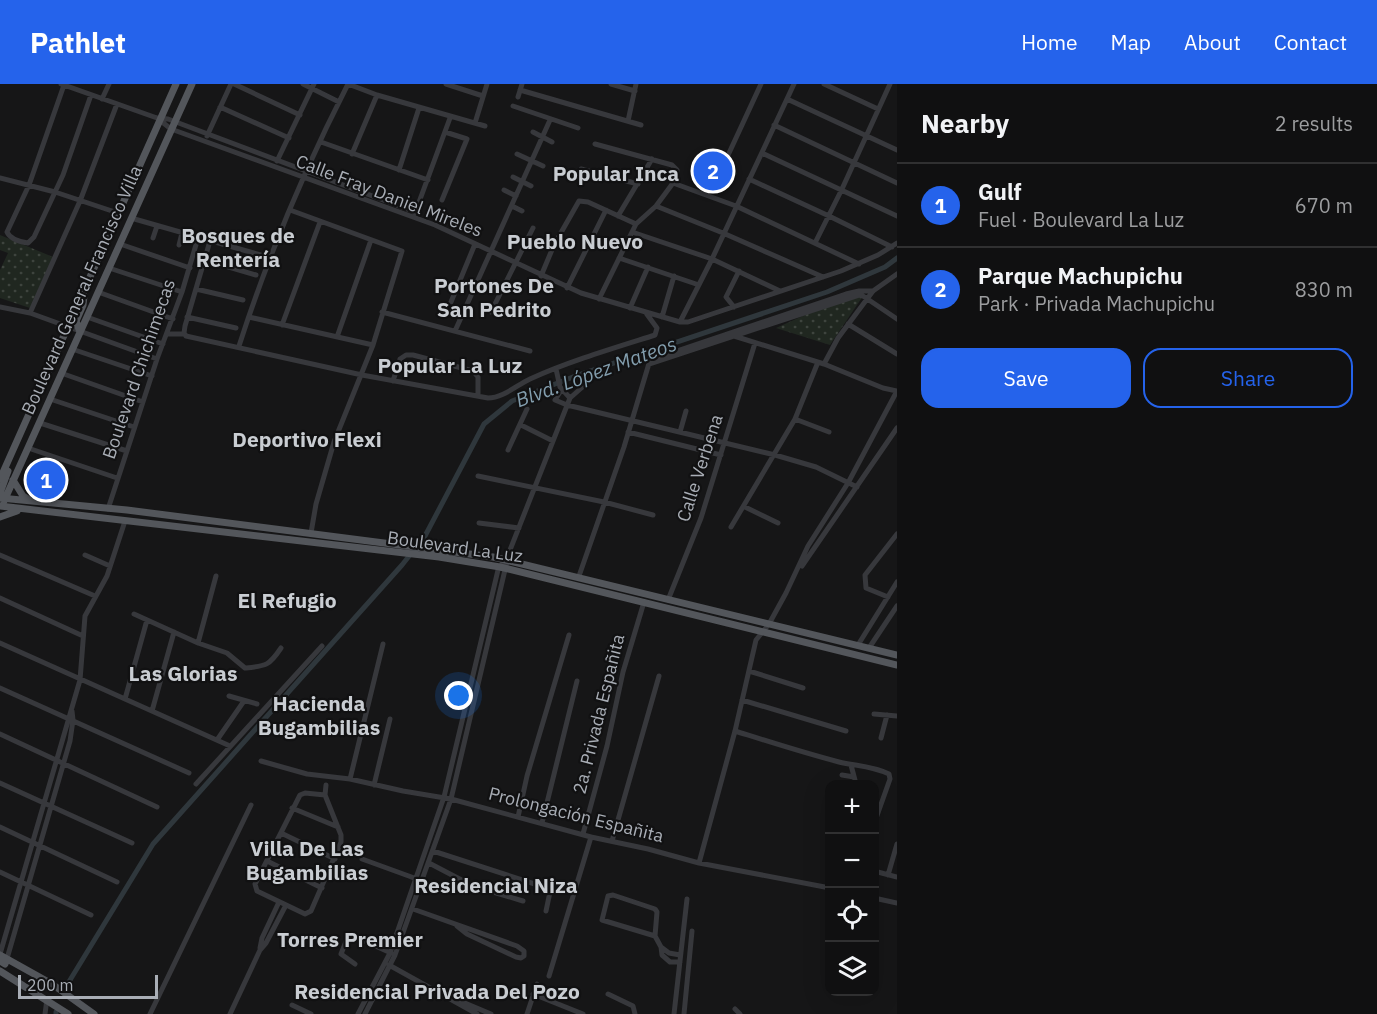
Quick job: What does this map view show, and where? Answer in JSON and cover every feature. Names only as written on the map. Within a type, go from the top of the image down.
[{"type":"main road","name":"Boulevard General Francisco Villa","points":[[0,478],[176,84]]},
{"type":"main road","name":"Boulevard General Francisco Villa","points":[[1,502],[40,423],[170,126],[192,84]]},
{"type":"main road","points":[[159,119],[170,126]]},
{"type":"main road","points":[[80,332],[76,321],[83,305],[83,293]]},
{"type":"main road","points":[[1,502],[11,453]]},
{"type":"main road","points":[[13,480],[22,496],[31,501]]},
{"type":"main road","name":"Boulevard La Luz","points":[[1,502],[31,501],[424,546],[507,558],[668,600],[897,655]]},
{"type":"main road","name":"Boulevard La Luz","points":[[1,502],[25,510],[439,557],[503,567],[897,665]]},
{"type":"main road","points":[[0,517],[25,510]]},
{"type":"main road","points":[[439,557],[442,549]]},
{"type":"main road","points":[[2,962],[68,1014]]},
{"type":"main road","points":[[2,962],[52,984],[94,1014]]},
{"type":"street","points":[[102,99],[109,84]]},
{"type":"street","points":[[207,136],[232,84],[300,115]]},
{"type":"street","points":[[303,84],[313,86],[339,102]]},
{"type":"street","points":[[239,346],[290,210],[348,84],[450,118],[485,126]]},
{"type":"street","points":[[446,84],[483,96]]},
{"type":"street","points":[[475,123],[487,84]]},
{"type":"street","points":[[611,84],[635,87],[628,121]]},
{"type":"street","points":[[704,177],[717,179],[761,84]]},
{"type":"street","points":[[794,84],[680,322],[688,322],[823,277],[859,264],[894,245]]},
{"type":"street","points":[[824,84],[878,110]]},
{"type":"street","points":[[815,243],[890,84]]},
{"type":"street","points":[[91,95],[55,192],[34,237],[28,243],[21,241],[8,234],[29,185],[63,85],[159,119]]},
{"type":"street","points":[[276,161],[313,86]]},
{"type":"street","points":[[518,97],[521,87],[641,125]]},
{"type":"street","points":[[352,154],[377,95]]},
{"type":"street","points":[[787,99],[895,150],[897,141]]},
{"type":"street","points":[[30,313],[80,201],[117,104]]},
{"type":"street","points":[[513,106],[578,128]]},
{"type":"street","points":[[220,107],[289,138]]},
{"type":"street","points":[[399,170],[419,108]]},
{"type":"street","points":[[414,215],[429,180],[450,118]]},
{"type":"street","points":[[455,332],[550,120]]},
{"type":"street","points":[[774,125],[897,183]]},
{"type":"street","name":"Calle Fray Daniel Mireles","points":[[170,126],[207,136],[276,161],[305,176]]},
{"type":"street","name":"Calle Fray Daniel Mireles","points":[[170,126],[414,215],[567,288],[680,322]]},
{"type":"street","points":[[442,200],[467,139],[446,132]]},
{"type":"street","points":[[533,132],[552,142]]},
{"type":"street","points":[[321,142],[429,180]]},
{"type":"street","points":[[595,144],[672,165],[677,170],[673,183],[656,206],[636,224],[599,299]]},
{"type":"street","points":[[517,153],[543,166]]},
{"type":"street","points":[[762,153],[897,216]]},
{"type":"street","points":[[618,216],[652,159]]},
{"type":"street","points":[[581,169],[638,184]]},
{"type":"street","points":[[513,177],[531,186]]},
{"type":"street","points":[[0,179],[55,192],[118,213]]},
{"type":"street","points":[[749,179],[894,245]]},
{"type":"street","points":[[673,183],[736,206],[859,264]]},
{"type":"street","points":[[504,190],[516,196]]},
{"type":"street","points":[[541,276],[576,204],[581,200],[636,224]]},
{"type":"street","points":[[512,206],[522,211]]},
{"type":"street","points":[[656,206],[823,277]]},
{"type":"street","points":[[290,210],[402,251],[373,345],[332,447],[310,534]]},
{"type":"street","points":[[567,288],[606,210]]},
{"type":"street","points":[[131,218],[271,258]]},
{"type":"street","points":[[282,325],[320,222]]},
{"type":"street","points":[[153,238],[157,226]]},
{"type":"street","points":[[491,312],[533,228]]},
{"type":"street","points":[[632,232],[712,259],[780,291]]},
{"type":"street","points":[[179,245],[182,233]]},
{"type":"street","name":"Boulevard Chichimecas","points":[[108,510],[157,359],[190,268],[198,237]]},
{"type":"street","points":[[337,337],[371,240]]},
{"type":"street","name":"Boulevard Chichimecas","points":[[187,336],[187,317],[210,241]]},
{"type":"street","points":[[120,244],[190,268]]},
{"type":"street","points":[[450,302],[475,244]]},
{"type":"street","points":[[620,258],[699,285]]},
{"type":"street","points":[[205,260],[256,275]]},
{"type":"street","points":[[630,308],[648,267]]},
{"type":"street","points":[[109,268],[182,292]]},
{"type":"street","points":[[734,307],[726,297],[739,271]]},
{"type":"street","points":[[731,527],[795,420],[821,363],[873,291],[897,274]]},
{"type":"street","points":[[662,318],[674,276]]},
{"type":"street","points":[[891,278],[897,282]]},
{"type":"street","points":[[196,289],[243,300]]},
{"type":"street","points":[[732,335],[846,294],[873,291]]},
{"type":"street","points":[[98,292],[173,319]]},
{"type":"street","points":[[579,576],[650,362],[859,295],[897,319]]},
{"type":"street","points":[[0,307],[30,313],[157,359]]},
{"type":"street","points":[[382,312],[530,351]]},
{"type":"street","points":[[167,334],[239,346],[362,375],[493,398],[530,379],[612,348],[655,335],[657,328],[646,313]]},
{"type":"street","points":[[87,317],[163,344]]},
{"type":"street","points":[[187,317],[236,328]]},
{"type":"street","points":[[249,317],[373,345]]},
{"type":"street","points":[[848,324],[897,354]]},
{"type":"street","points":[[699,863],[735,731],[756,640],[769,624],[808,546],[848,483],[897,391],[883,388],[821,363],[732,335]]},
{"type":"street","name":"Calle Verbena","points":[[668,600],[701,518],[755,344]]},
{"type":"street","points":[[72,349],[152,376]]},
{"type":"street","points":[[393,381],[400,359],[413,355],[473,371],[478,377],[478,396]]},
{"type":"street","points":[[556,371],[561,388],[570,398]]},
{"type":"street","points":[[61,373],[143,402]]},
{"type":"street","points":[[364,1014],[393,954],[404,925],[444,797],[503,567],[570,398],[587,383]]},
{"type":"street","points":[[561,388],[555,400],[567,405],[775,454],[816,467],[857,487]]},
{"type":"street","points":[[50,399],[134,427]]},
{"type":"street","points":[[508,450],[527,409]]},
{"type":"street","points":[[680,432],[686,411]]},
{"type":"street","points":[[795,420],[829,432]]},
{"type":"street","points":[[40,423],[127,451]]},
{"type":"street","points":[[521,425],[553,441]]},
{"type":"street","points":[[797,572],[897,429]]},
{"type":"street","points":[[628,432],[721,455]]},
{"type":"street","points":[[28,448],[117,478]]},
{"type":"street","points":[[478,476],[604,502],[653,515]]},
{"type":"street","points":[[744,507],[778,523]]},
{"type":"street","points":[[2,962],[28,885],[71,719],[80,680],[85,616],[110,566],[125,521]]},
{"type":"street","points":[[479,523],[519,528]]},
{"type":"street","points":[[888,597],[866,588],[865,575],[897,534]]},
{"type":"street","points":[[0,555],[95,596]]},
{"type":"street","points":[[86,555],[110,566]]},
{"type":"street","points":[[404,925],[413,909],[451,799],[503,567]]},
{"type":"street","points":[[198,643],[216,576]]},
{"type":"street","points":[[858,645],[897,583]]},
{"type":"street","points":[[0,598],[83,636]]},
{"type":"street","name":"2a. Privada Españita","points":[[583,834],[607,746],[623,672],[644,602]]},
{"type":"street","points":[[869,648],[897,606]]},
{"type":"street","points":[[134,614],[198,643],[227,653],[245,668],[263,666],[272,662],[281,648]]},
{"type":"street","points":[[125,699],[147,620]]},
{"type":"street","points":[[152,711],[174,632]]},
{"type":"street","points":[[518,817],[527,776],[569,634]]},
{"type":"street","points":[[0,643],[230,746]]},
{"type":"street","points":[[350,779],[383,644]]},
{"type":"street","points":[[196,784],[322,646]]},
{"type":"street","points":[[749,671],[803,688]]},
{"type":"street","points":[[612,842],[659,676]]},
{"type":"street","points":[[542,823],[577,681]]},
{"type":"street","points":[[0,688],[189,773]]},
{"type":"street","points":[[229,696],[257,704]]},
{"type":"street","points":[[742,700],[846,730]]},
{"type":"street","points":[[217,740],[244,701]]},
{"type":"street","points":[[874,714],[897,716]]},
{"type":"street","points":[[881,738],[886,714]]},
{"type":"street","points":[[374,784],[390,719]]},
{"type":"street","points":[[735,731],[852,765],[861,764],[887,772],[890,779],[879,810]]},
{"type":"street","points":[[0,734],[157,807]]},
{"type":"street","name":"Prolongación Españita","points":[[261,761],[314,776],[350,779],[403,791],[444,797],[591,837],[699,863],[825,886]]},
{"type":"street","points":[[852,765],[855,780]]},
{"type":"street","points":[[842,775],[854,777]]},
{"type":"street","points":[[0,783],[132,843]]},
{"type":"street","points":[[326,785],[326,795],[342,838],[335,859],[310,913],[302,913],[256,890],[255,884],[292,808],[303,793],[326,795]]},
{"type":"street","points":[[2,962],[32,842],[47,805]]},
{"type":"street","points":[[150,1014],[250,805]]},
{"type":"street","points":[[292,808],[338,827]]},
{"type":"street","points":[[0,827],[117,882]]},
{"type":"street","points":[[281,833],[335,859]]},
{"type":"street","points":[[549,976],[591,837]]},
{"type":"street","points":[[888,874],[897,844]]},
{"type":"street","points":[[433,851],[547,888],[550,892],[546,911]]},
{"type":"street","points":[[362,859],[417,879]]},
{"type":"street","points":[[267,861],[322,888]]},
{"type":"street","points":[[429,863],[472,886],[523,901]]},
{"type":"street","points":[[0,872],[91,915]]},
{"type":"street","points":[[879,872],[897,877]]},
{"type":"street","points":[[655,936],[602,920],[608,897],[613,895],[655,909],[657,912],[655,936],[661,947],[662,955],[667,960],[680,962]]},
{"type":"street","points":[[674,1014],[687,898]]},
{"type":"street","points":[[879,899],[897,903]]},
{"type":"street","points":[[260,950],[262,938],[279,902]]},
{"type":"street","points":[[230,1014],[260,950],[286,905]]},
{"type":"street","points":[[413,909],[517,946],[524,951],[524,956],[516,957],[467,934],[457,926]]},
{"type":"street","points":[[684,1014],[692,931]]},
{"type":"street","points":[[355,964],[341,954],[349,934],[393,954]]},
{"type":"street","points":[[661,947],[669,953],[680,955]]},
{"type":"street","points":[[388,964],[477,1014]]},
{"type":"street","points":[[358,1014],[388,964]]},
{"type":"street","points":[[679,972],[688,973]]},
{"type":"street","points":[[527,1014],[537,984]]},
{"type":"street","points":[[533,994],[583,1014]]},
{"type":"street","points":[[608,994],[633,1006],[635,1014]]},
{"type":"street","points":[[450,998],[491,1014]]},
{"type":"street","points":[[45,1014],[47,999]]},
{"type":"street","points":[[292,1005],[311,1014]]},
{"type":"street","points":[[559,1014],[561,1006]]},
{"type":"shaded area","points":[[709,162],[737,173],[730,185],[702,175]]},
{"type":"shaded area","points":[[0,235],[53,257],[30,308],[0,298],[0,270],[8,253],[0,250]]},
{"type":"shaded area","points":[[863,296],[830,345],[776,328],[816,310]]},
{"type":"waterway","name":"Blvd. López Mateos","points":[[67,985],[153,844],[402,565],[425,536],[484,424],[512,401],[578,375],[827,292],[885,267],[897,258]]},
{"type":"place","name":"Parque Machupichu","points":[[713,171]]},
{"type":"place","name":"Gulf","points":[[46,480]]},
{"type":"district","name":"Popular Inca","points":[[616,174]]},
{"type":"district","name":"Pueblo Nuevo","points":[[575,242]]},
{"type":"district","name":"Bosques de Rentería","points":[[238,248]]},
{"type":"district","name":"Portones De San Pedrito","points":[[494,298]]},
{"type":"district","name":"Popular La Luz","points":[[450,366]]},
{"type":"district","name":"Deportivo Flexi","points":[[307,440]]},
{"type":"district","name":"El Refugio","points":[[287,601]]},
{"type":"district","name":"Las Glorias","points":[[183,674]]},
{"type":"district","name":"Hacienda Bugambilias","points":[[319,716]]},
{"type":"district","name":"Villa De Las Bugambilias","points":[[307,861]]},
{"type":"district","name":"Residencial Niza","points":[[496,886]]},
{"type":"district","name":"Torres Premier","points":[[350,940]]},
{"type":"district","name":"Residencial Privada Del Pozo","points":[[437,992]]}]
